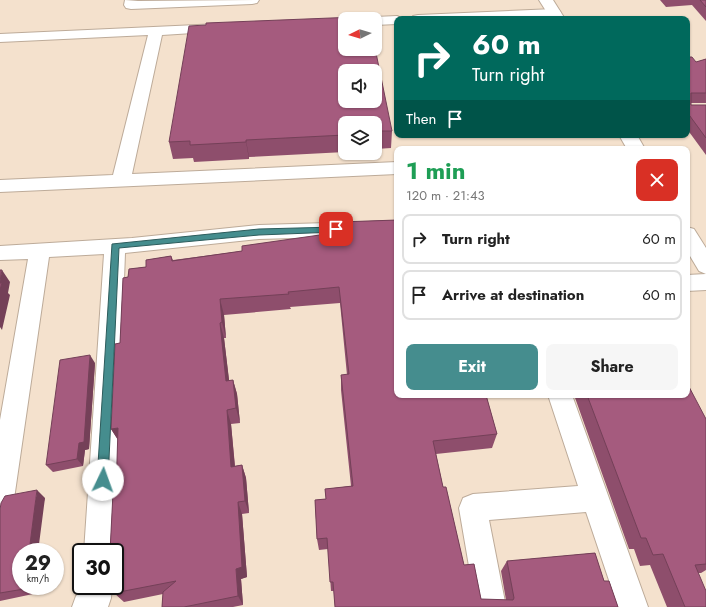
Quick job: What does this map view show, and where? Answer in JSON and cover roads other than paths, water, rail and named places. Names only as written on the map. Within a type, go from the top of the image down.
[{"type":"street","points":[[132,0],[131,5],[252,0]]},
{"type":"street","points":[[546,0],[556,16]]},
{"type":"street","points":[[382,21],[394,20]]},
{"type":"street","points":[[0,38],[235,28]]},
{"type":"street","points":[[121,180],[156,31]]},
{"type":"street","points":[[0,186],[394,168]]},
{"type":"street","points":[[0,253],[115,246],[259,232],[394,228]]},
{"type":"street","points":[[690,239],[706,266]]},
{"type":"street","points":[[99,543],[115,246]]},
{"type":"street","points":[[0,499],[40,251]]},
{"type":"street","points":[[690,283],[706,282]]},
{"type":"street","points":[[561,398],[633,607]]},
{"type":"street","points":[[492,607],[473,508],[595,498]]},
{"type":"street","points":[[87,607],[96,598],[96,595]]}]
